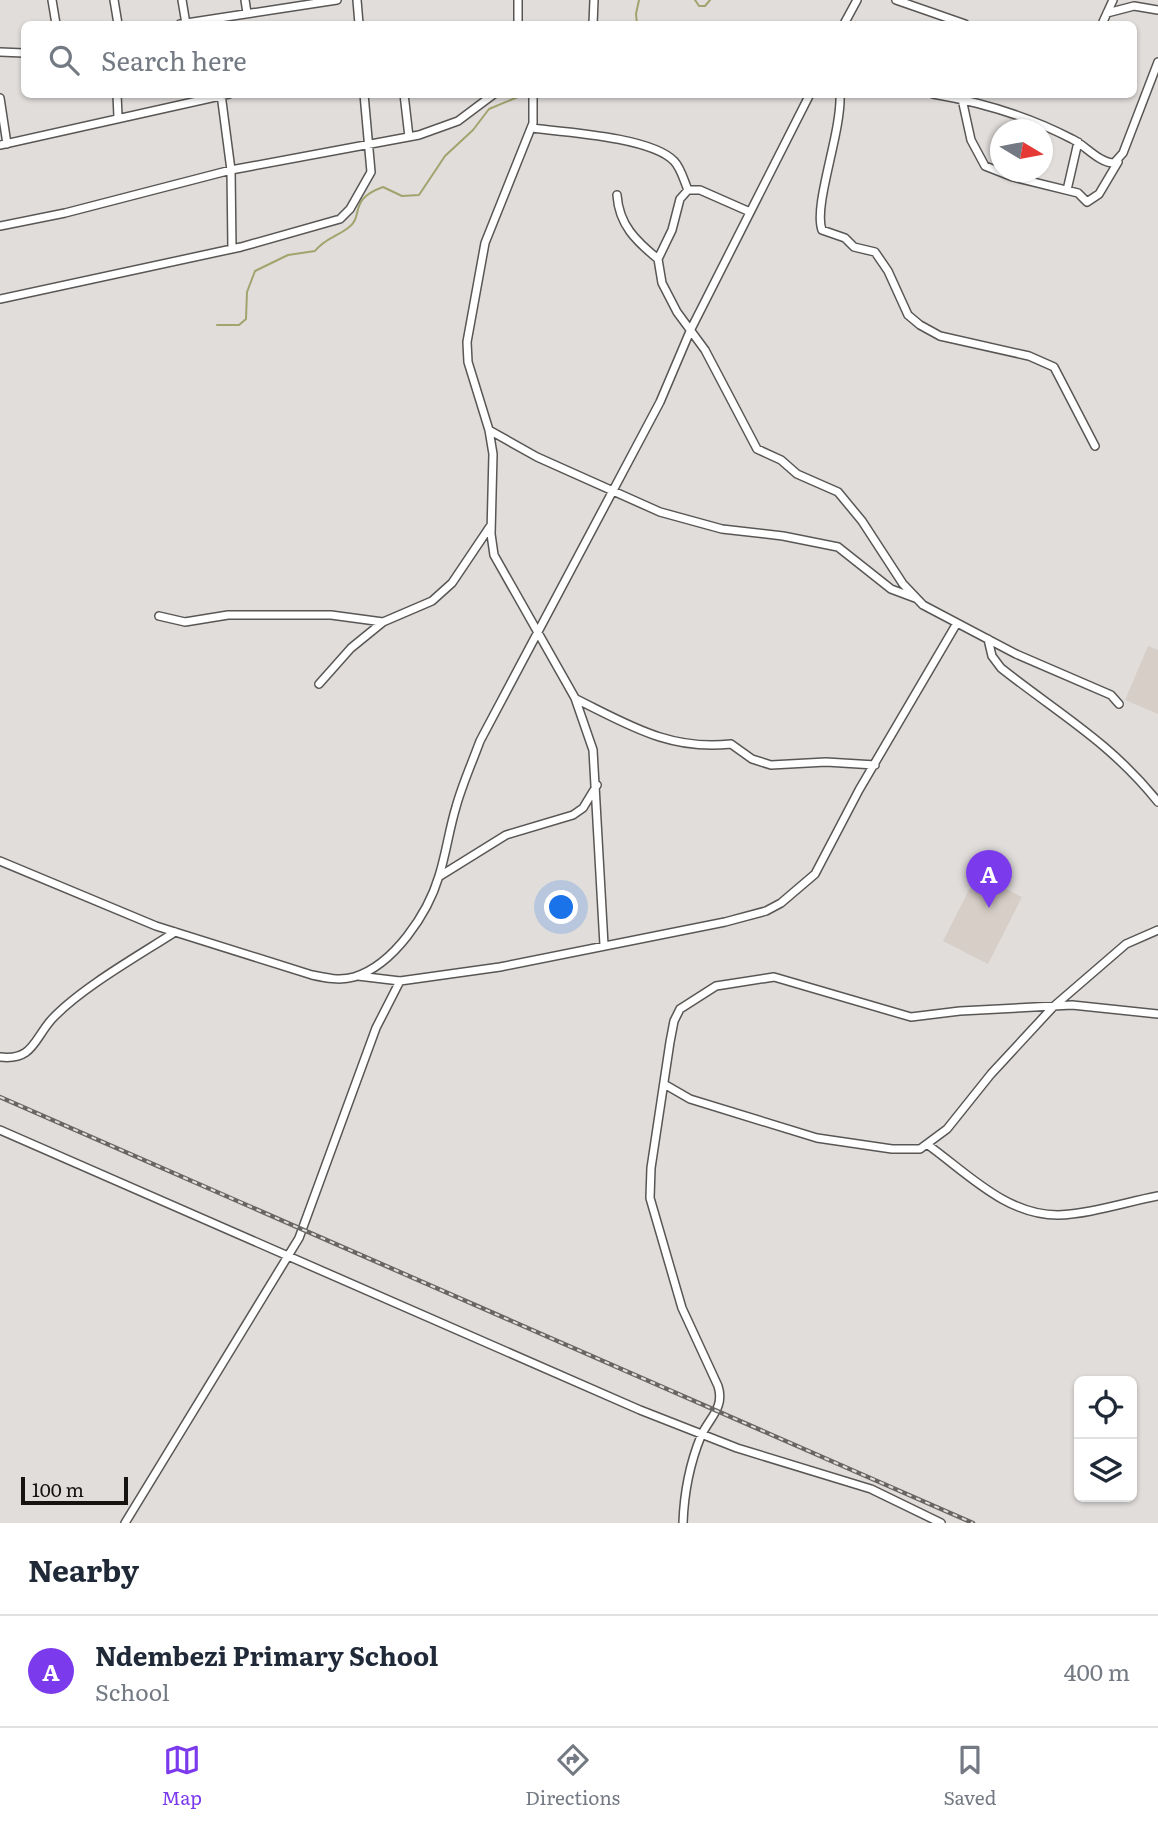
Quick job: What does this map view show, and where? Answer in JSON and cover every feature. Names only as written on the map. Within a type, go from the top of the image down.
[{"type":"street","points":[[52,0],[56,21]]},
{"type":"street","points":[[114,0],[118,21]]},
{"type":"street","points":[[181,0],[185,21]]},
{"type":"street","points":[[245,0],[247,13]]},
{"type":"street","points":[[208,21],[337,0]]},
{"type":"street","points":[[357,0],[359,21]]},
{"type":"street","points":[[518,0],[518,21]]},
{"type":"street","points":[[593,21],[594,0]]},
{"type":"street","points":[[846,21],[857,0]]},
{"type":"street","points":[[896,0],[956,21]]},
{"type":"street","points":[[1103,21],[1113,0]]},
{"type":"street","points":[[1107,13],[1134,6],[1158,10]]},
{"type":"street","points":[[0,52],[21,53]]},
{"type":"street","points":[[962,99],[971,140],[985,166],[1013,177],[1068,190],[1089,201],[1105,185],[1118,162],[1158,64]]},
{"type":"street","points":[[0,98],[3,144],[210,98]]},
{"type":"street","points":[[117,98],[118,117]]},
{"type":"street","points":[[224,98],[231,170],[232,249]]},
{"type":"street","points":[[0,299],[232,249],[343,217],[370,176],[364,98]]},
{"type":"street","points":[[404,98],[409,137]]},
{"type":"street","points":[[0,226],[65,213],[231,170],[409,137],[458,121],[490,98]]},
{"type":"street","points":[[533,98],[535,111],[531,128],[485,243],[467,342],[468,362],[489,430],[494,470],[491,525],[497,564],[575,698],[593,750],[604,945]]},
{"type":"street","points":[[357,976],[386,958],[406,937],[428,903],[439,877],[456,808],[481,741],[660,402],[691,329],[808,98]]},
{"type":"street","points":[[840,98],[835,147],[821,208],[822,230],[845,238],[854,247],[875,252],[888,271],[908,315],[920,325],[940,336],[1029,356],[1054,367],[1095,446]]},
{"type":"street","points":[[956,98],[1057,132],[1078,142],[1107,163],[1118,162]]},
{"type":"street","points":[[531,128],[607,137],[655,150],[677,164],[688,190]]},
{"type":"street","points":[[1068,190],[1078,142]]},
{"type":"street","points":[[658,259],[672,230],[680,199],[688,190],[701,190],[750,212]]},
{"type":"street","points":[[617,195],[625,225],[637,241],[658,259],[665,292],[716,369],[759,451],[781,460],[797,474],[838,492],[915,599]]},
{"type":"street","points":[[489,430],[521,450],[644,506],[700,525],[838,547],[891,589],[915,599],[988,639],[1111,695],[1119,705]]},
{"type":"street","points":[[318,684],[351,648],[383,622],[441,594],[462,570],[491,525]]},
{"type":"street","points":[[159,616],[185,622],[228,615],[331,615],[383,622]]},
{"type":"street","points":[[0,861],[175,932],[330,979],[357,976],[400,981],[500,967],[725,922],[766,911],[781,903],[815,874],[957,623]]},
{"type":"street","points":[[988,639],[992,656],[1001,668],[1094,736],[1125,764],[1158,802]]},
{"type":"street","points":[[575,698],[676,743],[699,747],[731,744],[752,759],[771,765],[826,762],[875,765]]},
{"type":"street","points":[[439,877],[506,835],[573,815],[583,808],[597,784]]},
{"type":"street","points":[[664,1084],[690,1099],[817,1138],[892,1149],[915,1149],[928,1145],[947,1129],[991,1074],[1053,1007],[1125,944],[1158,930]]},
{"type":"street","points":[[0,1057],[14,1058],[26,1053],[58,1013],[175,932]]},
{"type":"street","points":[[683,1523],[688,1481],[702,1435],[718,1411],[720,1391],[682,1308],[650,1198],[651,1168],[676,1015],[696,996],[730,982],[787,979],[911,1017],[960,1011],[1086,1005],[1158,1014]]},
{"type":"street","points":[[125,1523],[299,1238],[376,1028],[400,981]]},
{"type":"street","points":[[0,1130],[289,1255],[430,1320],[702,1435],[871,1489],[941,1523]]},
{"type":"street","points":[[928,1145],[979,1184],[1028,1211],[1059,1215],[1158,1196]]},
{"type":"shaded area","points":[[1148,646],[1158,650],[1158,714],[1125,700]]},
{"type":"shaded area","points":[[977,874],[1022,897],[988,964],[943,941]]},
{"type":"waterway","points":[[637,21],[639,0]]},
{"type":"waterway","points":[[695,0],[699,6],[705,6],[710,0]]},
{"type":"waterway","points":[[217,325],[239,325],[246,319],[247,292],[255,271],[288,255],[315,251],[353,223],[361,203],[372,192],[383,187],[402,196],[419,195],[445,156],[473,130],[489,109],[515,98]]},
{"type":"railway","points":[[0,1097],[973,1523]]},
{"type":"place","name":"Ndembezi Primary School","points":[[989,908]]}]
